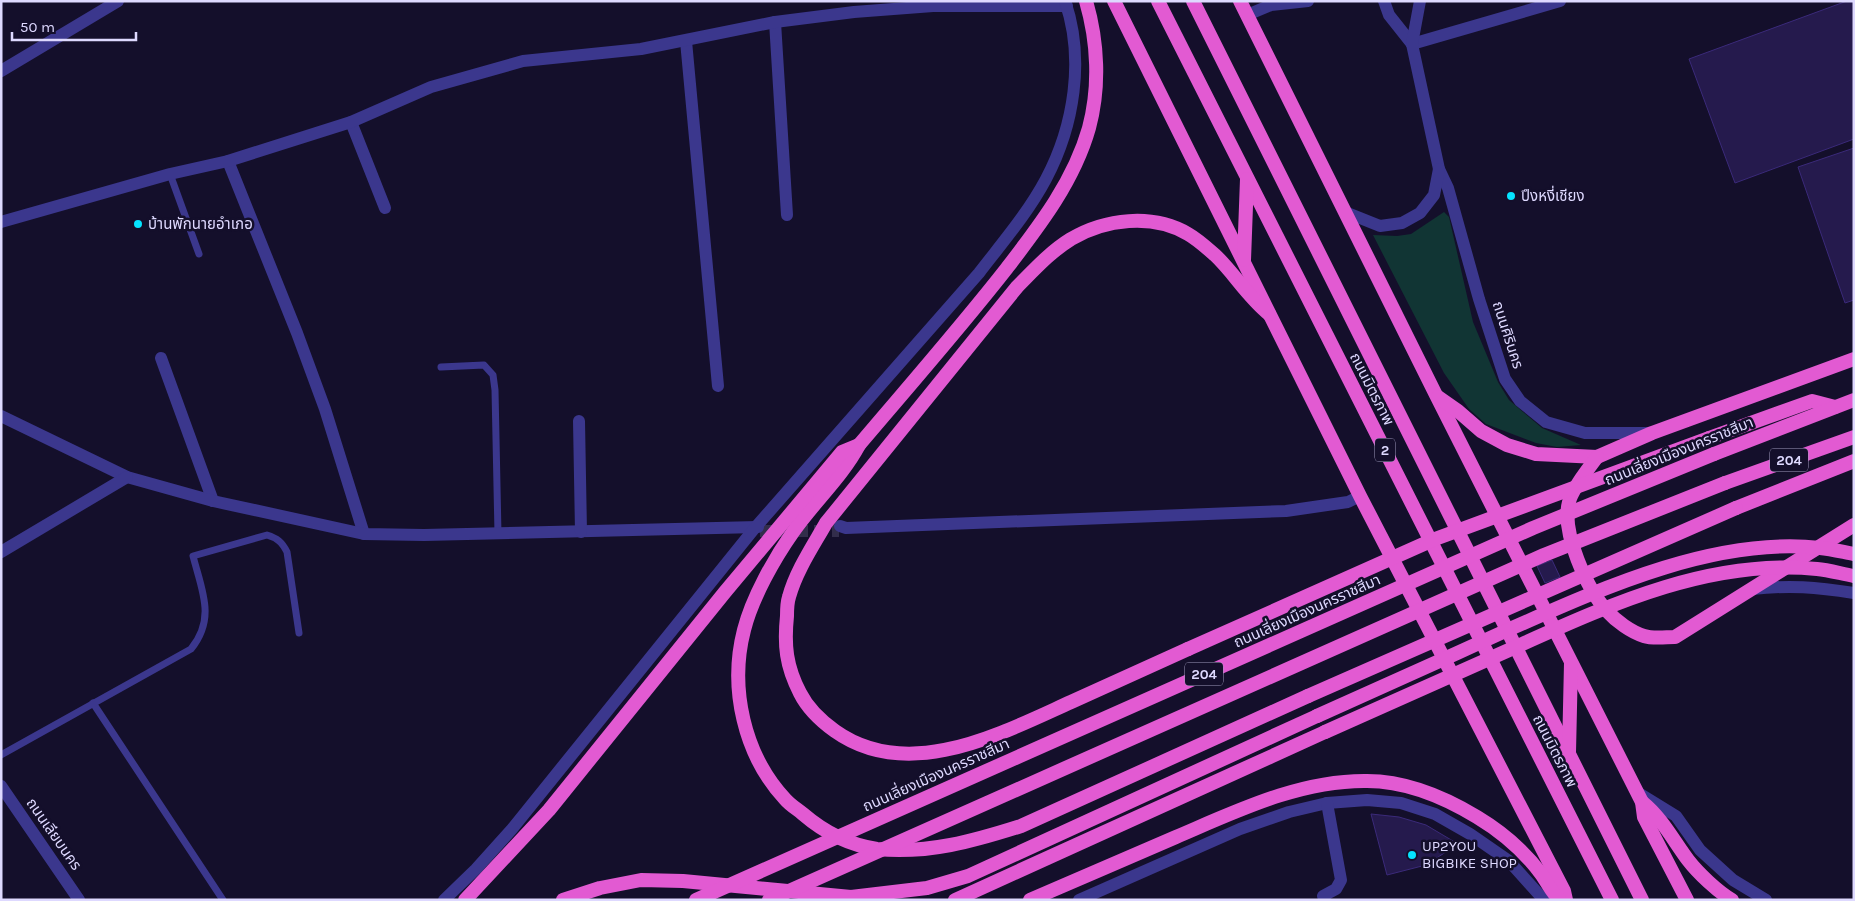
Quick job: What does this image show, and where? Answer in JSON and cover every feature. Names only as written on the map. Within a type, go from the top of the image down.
[{"type":"highway","points":[[1086,1],[1094,27],[1097,76],[1089,128],[1072,171],[1051,208],[983,299],[859,445],[851,460],[793,532],[758,591],[744,630],[738,667],[741,711],[749,740],[766,773],[786,800],[816,825],[846,842],[877,848],[930,849],[975,841],[1022,826],[1308,696],[1736,508],[1854,461]]},
{"type":"highway","points":[[1114,1],[1360,496],[1564,891],[1566,900]]},
{"type":"highway","name":"ถนนมิตรภาพ","points":[[1158,1],[1612,900]]},
{"type":"highway","name":"ถนนมิตรภาพ","points":[[1192,1],[1642,900]]},
{"type":"highway","points":[[1240,1],[1436,395],[1640,797],[1644,817],[1686,900]]},
{"type":"highway","points":[[1244,264],[1247,177]]},
{"type":"highway","points":[[1269,314],[1254,302],[1216,256],[1187,234],[1159,223],[1131,220],[1100,225],[1071,240],[1046,258],[1017,287],[826,523],[805,559],[789,597],[784,638],[791,674],[804,701],[822,722],[846,739],[871,750],[901,754],[936,752],[976,742],[1025,723],[1435,539],[1812,401],[1835,407]]},
{"type":"highway","points":[[1436,395],[1481,431],[1507,445],[1536,454],[1597,457],[1652,433],[1854,359]]},
{"type":"highway","name":"ถนนเลี่ยงเมืองนครราชสีมา","points":[[696,900],[1533,528],[1714,454],[1854,400]]},
{"type":"highway","name":"204","points":[[768,900],[1535,559],[1725,483],[1854,437]]},
{"type":"highway","points":[[465,900],[549,810],[731,585],[842,452],[859,445]]},
{"type":"highway","points":[[1597,457],[1586,471],[1568,502],[1567,524],[1576,556],[1590,585],[1607,611],[1629,629],[1646,637],[1675,637],[1854,525]]},
{"type":"highway","points":[[563,900],[600,888],[641,880],[684,881],[851,897],[927,888],[968,876],[1584,596],[1662,568],[1714,554],[1774,547],[1820,548],[1854,554]]},
{"type":"highway","points":[[955,900],[1593,613],[1666,587],[1718,574],[1776,568],[1817,569],[1854,576]]},
{"type":"highway","points":[[1569,755],[1571,660]]},
{"type":"highway","points":[[1030,900],[1234,812],[1286,793],[1327,784],[1368,781],[1403,785],[1437,795],[1478,818],[1517,847],[1542,875],[1554,895],[1560,900]]},
{"type":"highway","points":[[1640,797],[1655,813],[1690,862],[1724,895],[1732,900]]},
{"type":"street","points":[[1,71],[118,1]]},
{"type":"street","points":[[1247,15],[1271,5],[1308,1]]},
{"type":"street","name":"ถนนศิรินคร","points":[[1384,1],[1389,15],[1412,44]]},
{"type":"street","name":"ถนนศิรินคร","points":[[1420,1],[1412,44],[1439,169],[1448,188],[1505,379],[1520,401],[1546,422],[1584,433],[1652,433]]},
{"type":"street","points":[[1412,44],[1560,1]]},
{"type":"street","points":[[1,222],[170,174],[228,161],[351,122],[431,87],[523,61],[641,49],[775,22],[854,12],[932,6],[1066,3],[1076,55],[1073,100],[1062,143],[1045,180],[1012,229],[979,273],[758,529],[533,805],[476,869],[444,900]]},
{"type":"street","points":[[775,22],[787,215]]},
{"type":"street","points":[[686,41],[718,386]]},
{"type":"street","points":[[351,122],[385,208]]},
{"type":"street","points":[[228,161],[325,409],[364,534]]},
{"type":"street","name":"ถนนศิรินคร","points":[[1345,212],[1380,226],[1402,223],[1420,213],[1434,195],[1439,169]]},
{"type":"street","points":[[161,358],[213,501]]},
{"type":"street","points":[[1,416],[127,477],[213,501],[364,534],[424,535],[758,529]]},
{"type":"street","points":[[579,421],[580,532]]},
{"type":"street","points":[[1,552],[127,477]]},
{"type":"street","points":[[841,528],[1286,512],[1348,502],[1360,496]]},
{"type":"street","points":[[1750,589],[1778,586],[1814,587],[1854,593]]},
{"type":"street","name":"ถนนเลียบนคร","points":[[1,786],[80,900]]},
{"type":"street","points":[[1640,797],[1676,816],[1700,850],[1732,880],[1766,900]]},
{"type":"street","points":[[1079,900],[1240,829],[1289,812],[1327,803],[1367,800],[1401,803],[1435,814],[1470,834],[1509,861],[1544,900]]},
{"type":"street","points":[[1324,900],[1323,896],[1336,889],[1341,880],[1327,803]]},
{"type":"lane","points":[[170,174],[198,254]]},
{"type":"lane","points":[[441,367],[484,365],[493,374],[498,534]]},
{"type":"lane","points":[[1,755],[191,649],[197,641],[206,620],[206,606],[194,556],[267,535],[275,537],[283,543],[287,552],[299,633]]},
{"type":"lane","points":[[93,703],[223,900]]},
{"type":"green space","points":[[1444,212],[1449,217],[1473,322],[1498,382],[1509,400],[1542,428],[1581,445],[1557,447],[1536,443],[1486,424],[1469,409],[1444,373],[1373,235],[1397,236],[1411,234]]},
{"type":"building","points":[[1847,1],[1854,1],[1854,139],[1735,183],[1689,59]]},
{"type":"building","points":[[1854,148],[1854,300],[1845,303],[1798,167]]},
{"type":"building","points":[[1552,560],[1560,577],[1545,583],[1537,566]]},
{"type":"building","name":"UP2YOU BIGBIKE SHOP","points":[[1371,814],[1399,817],[1426,825],[1458,844],[1426,865],[1387,875]]},
{"type":"tunnel","points":[[760,531],[839,531]]},
{"type":"place","name":"ปึงหงี่เชียง","points":[[1511,196]]},
{"type":"place","name":"บ้านพักนายอำเภอ","points":[[138,224]]},
{"type":"place","name":"UP2YOU BIGBIKE SHOP","points":[[1412,855]]}]
